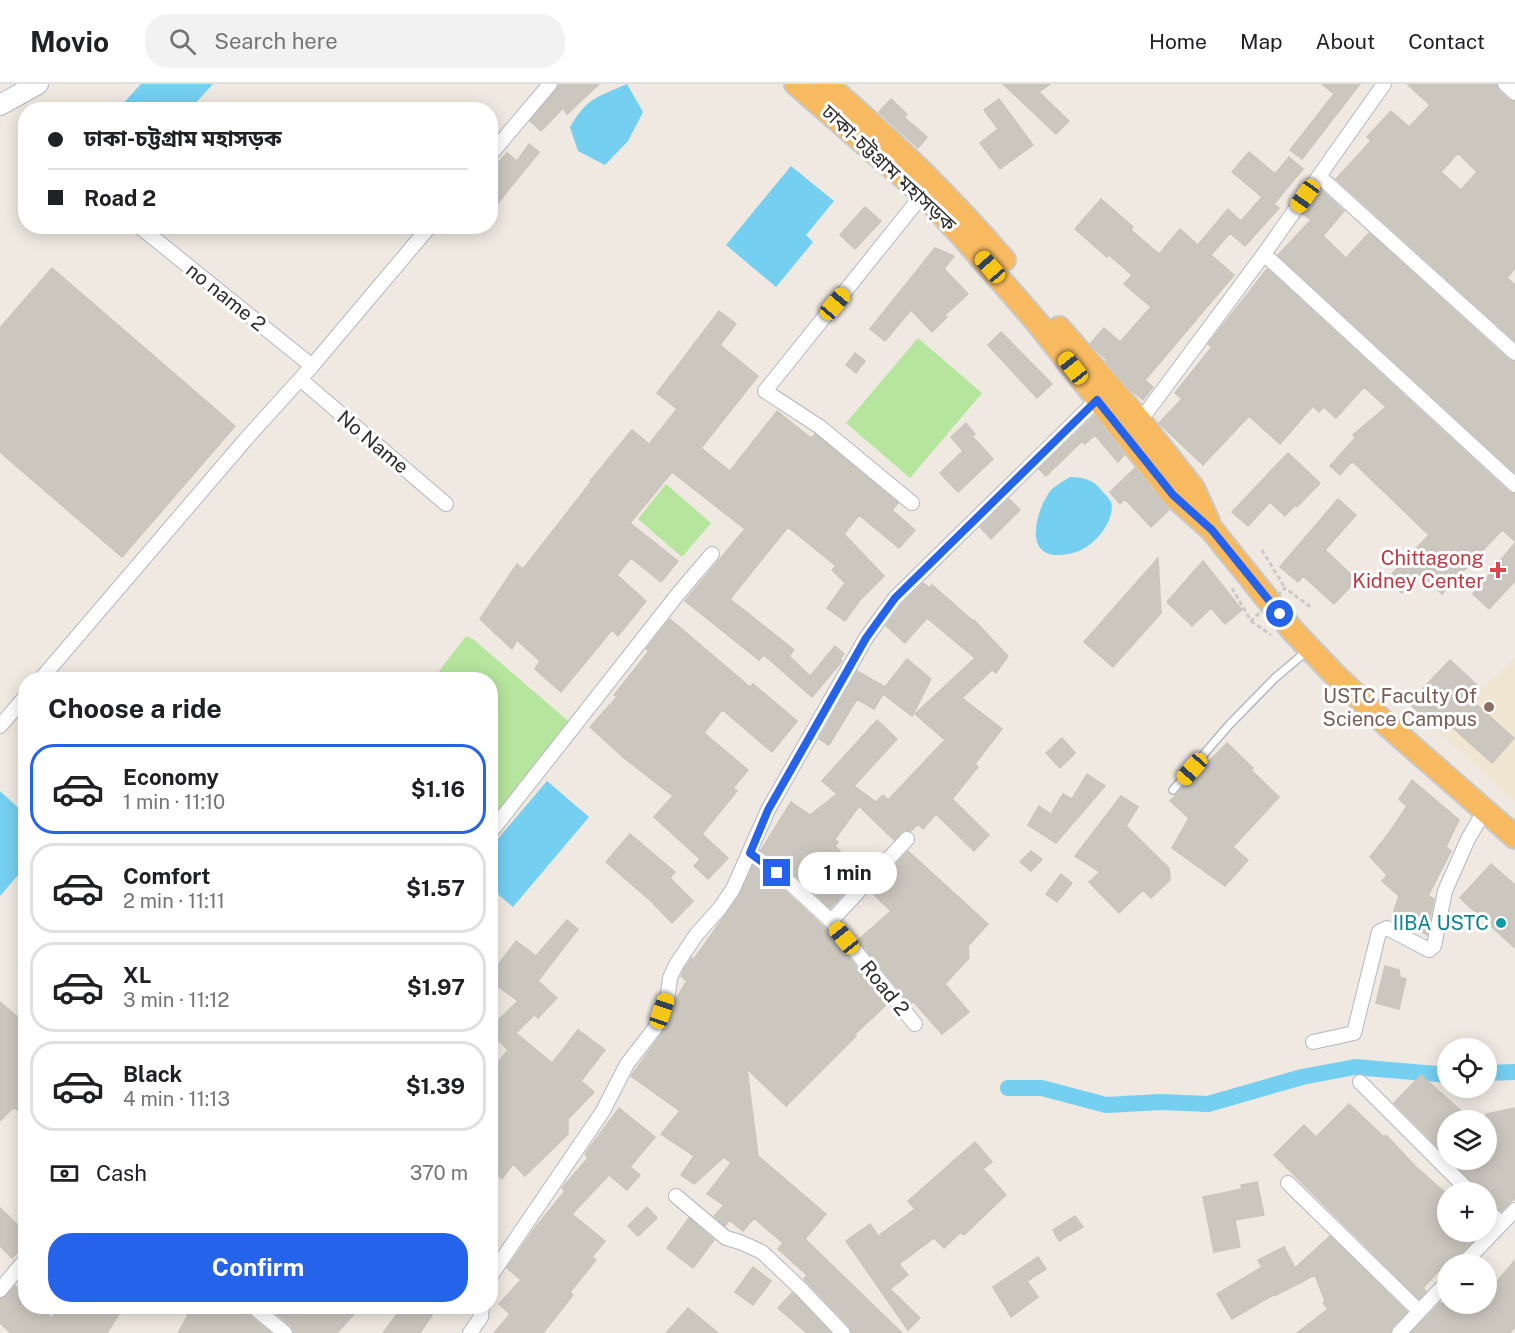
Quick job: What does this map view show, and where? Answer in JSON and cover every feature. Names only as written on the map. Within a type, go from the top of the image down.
[{"type":"highway","name":"ঢাকা-চট্টগ্রাম মহাসড়ক","points":[[815,87],[884,134],[1173,495],[1212,530],[1293,631],[1386,724],[1515,837]]},
{"type":"highway","name":"ঢাকা-চট্টগ্রাম মহাসড়ক","points":[[928,189],[973,224],[1140,421],[1193,488],[1212,530]]},
{"type":"main road","points":[[0,105],[38,84]]},
{"type":"street","points":[[498,145],[550,84]]},
{"type":"street","points":[[1140,421],[1264,254],[1384,84]]},
{"type":"street","points":[[1505,84],[1515,93]]},
{"type":"street","points":[[1319,176],[1515,353]]},
{"type":"street","points":[[912,503],[820,427],[765,390],[928,189]]},
{"type":"street","name":"no name 2","points":[[149,234],[312,366]]},
{"type":"street","points":[[47,672],[423,234]]},
{"type":"street","points":[[1264,254],[1515,485]]},
{"type":"street","name":"No Name","points":[[300,380],[446,504]]},
{"type":"street","points":[[498,1265],[603,1111],[627,1064],[655,1028],[676,965],[732,889],[768,810],[866,638],[895,598],[1097,400]]},
{"type":"street","points":[[498,822],[712,554]]},
{"type":"street","points":[[0,726],[18,705]]},
{"type":"street","points":[[1313,1042],[1354,1033],[1379,932],[1387,928],[1429,950],[1434,946],[1445,891],[1468,839],[1485,810]]},
{"type":"street","points":[[831,921],[907,839]]},
{"type":"street","name":"Road 2","points":[[750,853],[790,883],[831,921],[915,1024]]},
{"type":"street","points":[[1359,1082],[1460,1182]]},
{"type":"street","points":[[1288,1184],[1419,1311]]},
{"type":"street","points":[[676,1196],[726,1238],[762,1252],[843,1333]]},
{"type":"street","points":[[1472,1254],[1515,1209]]},
{"type":"street","points":[[1497,1219],[1501,1223]]},
{"type":"street","points":[[0,1290],[18,1269]]},
{"type":"street","points":[[1399,1333],[1437,1292]]},
{"type":"street","points":[[263,1314],[285,1333]]},
{"type":"street","points":[[470,1333],[481,1314]]},
{"type":"lane","points":[[1173,790],[1229,725],[1275,678],[1310,649]]},
{"type":"path","points":[[1262,550],[1285,588],[1312,608]]},
{"type":"path","points":[[1232,588],[1251,621],[1285,588]]},
{"type":"shaded area","name":"USTC Faculty Of Science Campus","points":[[1515,658],[1515,802],[1438,731]]},
{"type":"green space","points":[[918,338],[982,393],[910,478],[846,423]]},
{"type":"green space","points":[[666,484],[711,523],[682,557],[638,519]]},
{"type":"green space","points":[[466,636],[473,639],[568,721],[498,812],[498,672],[438,672]]},
{"type":"water","points":[[141,84],[213,84],[196,102],[124,102]]},
{"type":"water","points":[[627,84],[643,112],[628,141],[605,165],[578,151],[570,127],[588,104]]},
{"type":"water","points":[[791,166],[834,201],[806,235],[813,242],[776,287],[726,245]]},
{"type":"water","points":[[1070,477],[1096,484],[1111,502],[1110,516],[1101,534],[1083,549],[1059,555],[1047,553],[1040,548],[1037,540],[1036,530],[1041,508],[1051,490]]},
{"type":"water","points":[[547,781],[589,817],[513,907],[498,894],[498,839]]},
{"type":"water","points":[[0,791],[18,808],[18,875],[0,896]]},
{"type":"building","points":[[560,84],[599,84],[567,114],[563,108],[541,131],[530,121]]},
{"type":"building","points":[[1003,84],[1050,84],[1039,92],[1069,121],[1056,134]]},
{"type":"building","points":[[1322,84],[1360,84],[1302,159],[1290,150],[1334,94]]},
{"type":"building","points":[[1407,84],[1496,84],[1499,91],[1515,102],[1515,268],[1507,278],[1515,285],[1515,341],[1336,179],[1371,141],[1367,137],[1391,111],[1409,127],[1430,105]],"holes":[[[1458,153],[1477,172],[1461,190],[1441,172]]]},
{"type":"building","points":[[891,99],[907,114],[904,117],[927,137],[918,148],[879,112]]},
{"type":"building","points":[[999,99],[1033,145],[1000,169],[980,143],[998,129],[984,110]]},
{"type":"building","points":[[529,144],[539,152],[498,203],[498,163],[507,153],[517,161]]},
{"type":"building","points":[[1249,152],[1275,174],[1289,157],[1303,169],[1274,204],[1279,208],[1245,246],[1230,233],[1211,255],[1234,275],[1145,380],[1153,387],[1143,400],[1130,389],[1107,360],[1090,344],[1104,328],[1120,342],[1151,307],[1124,284],[1132,275],[1075,229],[1101,199],[1133,227],[1131,230],[1159,254],[1180,229],[1198,245],[1228,209],[1241,221],[1262,197],[1232,172]]},
{"type":"building","points":[[1321,190],[1344,211],[1323,236],[1346,258],[1369,233],[1509,360],[1515,362],[1515,473],[1278,255],[1311,220],[1303,214]]},
{"type":"building","points":[[865,207],[881,221],[855,249],[840,235]]},
{"type":"building","points":[[935,248],[954,256],[944,269],[968,294],[945,315],[947,317],[932,332],[911,310],[885,341],[870,329]]},
{"type":"building","points":[[52,268],[235,426],[122,557],[0,452],[0,328]]},
{"type":"building","points":[[1267,269],[1509,492],[1515,494],[1515,541],[1502,530],[1442,594],[1420,574],[1402,593],[1387,579],[1429,535],[1352,461],[1340,475],[1330,466],[1355,438],[1353,435],[1386,407],[1364,387],[1336,418],[1324,407],[1319,412],[1313,406],[1280,444],[1249,416],[1203,465],[1159,423],[1182,399],[1175,393],[1212,347],[1208,344]]},
{"type":"building","points":[[719,311],[736,324],[720,345],[758,376],[701,448],[730,471],[777,411],[811,438],[815,434],[898,503],[892,510],[915,530],[899,548],[859,515],[844,534],[884,576],[860,600],[845,621],[827,608],[845,583],[832,570],[836,566],[788,527],[730,599],[794,650],[789,656],[810,676],[835,646],[844,654],[840,659],[842,661],[812,697],[764,655],[759,660],[685,601],[745,529],[672,472],[630,523],[678,561],[661,582],[631,558],[617,575],[646,601],[618,636],[612,630],[561,692],[535,669],[540,661],[517,640],[512,649],[480,619],[517,564],[523,569],[632,430],[649,444],[677,409],[657,393]]},
{"type":"building","points":[[1001,332],[1052,384],[1037,398],[988,345]]},
{"type":"building","points":[[855,353],[865,361],[856,373],[846,365]]},
{"type":"building","points":[[1094,416],[1124,455],[1118,462],[1095,435],[1085,444],[1082,441],[1046,476],[1039,469]]},
{"type":"building","points":[[966,423],[975,434],[972,436],[993,459],[958,492],[940,473],[963,451],[951,437]]},
{"type":"building","points":[[1288,453],[1320,483],[1285,516],[1270,502],[1248,526],[1232,512]]},
{"type":"building","points":[[1135,468],[1169,510],[1151,527],[1125,499],[1120,504],[1110,492]]},
{"type":"building","points":[[1009,499],[1020,510],[991,539],[980,527]]},
{"type":"building","points":[[1338,499],[1356,515],[1325,550],[1357,580],[1334,604],[1303,576],[1298,582],[1280,567]]},
{"type":"building","points":[[1515,543],[1515,581],[1489,609],[1473,594]]},
{"type":"building","points":[[1158,558],[1161,613],[1113,667],[1084,642]]},
{"type":"building","points":[[1203,561],[1242,610],[1225,624],[1211,608],[1192,626],[1167,602]]},
{"type":"building","points":[[923,583],[930,588],[932,585],[974,620],[1008,656],[996,673],[992,670],[962,698],[1002,729],[975,764],[978,767],[952,799],[989,835],[974,851],[936,814],[923,829],[918,824],[911,831],[901,832],[894,840],[859,806],[835,839],[838,842],[835,846],[862,874],[830,908],[796,876],[761,850],[791,802],[810,815],[837,794],[822,781],[877,720],[897,739],[854,786],[876,802],[883,795],[888,800],[945,740],[915,714],[975,658],[927,618],[905,643],[886,626],[902,604]]},
{"type":"building","points":[[670,619],[750,687],[753,684],[797,721],[772,752],[724,711],[721,711],[704,733],[748,770],[733,788],[737,791],[702,834],[728,858],[708,879],[694,866],[700,859],[654,817],[673,796],[624,758],[590,727],[617,697],[614,695],[649,651],[646,649]]},
{"type":"building","points":[[907,659],[931,679],[912,716],[883,694],[874,709],[857,699],[829,745],[819,739],[857,671],[885,687]]},
{"type":"building","points":[[1450,660],[1477,685],[1467,696],[1514,738],[1492,763],[1444,720],[1436,729],[1409,703]]},
{"type":"building","points":[[1062,738],[1075,753],[1060,768],[1046,753]]},
{"type":"building","points":[[1227,743],[1279,797],[1233,847],[1248,860],[1225,886],[1172,848],[1189,818],[1170,801]]},
{"type":"building","points":[[1087,774],[1105,786],[1056,843],[1028,825],[1039,806],[1051,814],[1063,794],[1072,799]]},
{"type":"building","points":[[1412,780],[1459,820],[1446,847],[1451,851],[1428,896],[1434,899],[1427,935],[1392,917],[1399,896],[1382,881],[1387,875],[1370,857],[1407,806],[1399,799]]},
{"type":"building","points":[[1121,796],[1138,807],[1126,826],[1169,868],[1170,880],[1151,898],[1143,890],[1119,913],[1089,882],[1100,872],[1075,856]]},
{"type":"building","points":[[630,834],[675,872],[670,878],[693,901],[672,923],[606,862]]},
{"type":"building","points":[[908,851],[988,924],[968,946],[969,958],[945,984],[969,1012],[942,1034],[913,1001],[911,1004],[908,1001],[858,940],[891,911],[871,892]]},
{"type":"building","points":[[1031,851],[1042,859],[1031,871],[1020,862]]},
{"type":"building","name":"IIBA USTC","points":[[1491,864],[1515,885],[1515,948],[1460,898]]},
{"type":"building","points":[[753,866],[784,890],[824,927],[887,1004],[786,1106],[747,1069],[758,1156],[826,1214],[805,1239],[902,1333],[852,1333],[850,1327],[804,1279],[807,1275],[778,1249],[783,1243],[754,1218],[743,1231],[729,1220],[725,1226],[714,1216],[724,1205],[707,1194],[731,1163],[724,1157],[694,1184],[681,1175],[694,1156],[661,1134],[680,1111],[631,1076],[663,1032],[676,999],[687,981],[681,976],[684,969],[692,958],[694,959],[740,894]]},
{"type":"building","points":[[1061,874],[1072,883],[1057,902],[1046,894]]},
{"type":"building","points":[[567,920],[578,929],[538,981],[557,998],[538,1018],[534,1015],[516,1033],[552,1063],[578,1030],[605,1050],[581,1081],[594,1092],[568,1119],[568,1134],[525,1176],[513,1164],[502,1179],[498,1175],[498,1063],[508,1050],[498,1040],[498,1020],[518,1001],[498,986],[498,965],[516,941],[536,956]]},
{"type":"building","points":[[1385,966],[1399,970],[1400,977],[1406,979],[1399,1009],[1376,1003]]},
{"type":"building","points":[[0,1002],[18,1017],[18,1109],[14,1107],[0,1121]]},
{"type":"building","points":[[1421,1075],[1437,1089],[1437,1098],[1447,1098],[1460,1110],[1437,1110],[1437,1146],[1394,1103]]},
{"type":"building","points":[[1349,1104],[1384,1137],[1386,1135],[1437,1185],[1437,1242],[1472,1242],[1461,1254],[1437,1254],[1437,1273],[1423,1288],[1426,1291],[1419,1299],[1274,1155],[1304,1125],[1316,1137]]},
{"type":"building","points":[[619,1108],[655,1137],[630,1167],[640,1175],[627,1190],[609,1175],[572,1214],[605,1241],[592,1257],[596,1260],[570,1292],[573,1295],[543,1333],[494,1333],[510,1314],[499,1304],[521,1280],[507,1268],[565,1191],[562,1188],[588,1158],[585,1154]]},
{"type":"building","points":[[1515,1108],[1515,1198],[1501,1211],[1497,1207],[1497,1182],[1472,1182],[1460,1170],[1497,1170],[1497,1112]]},
{"type":"building","points":[[975,1142],[992,1162],[983,1169],[1006,1195],[964,1235],[961,1232],[944,1248],[934,1238],[899,1264],[908,1275],[890,1289],[920,1318],[908,1330],[846,1241],[870,1224],[878,1236],[915,1209],[908,1201]]},
{"type":"building","points":[[1257,1182],[1264,1215],[1235,1220],[1240,1247],[1214,1252],[1203,1197],[1242,1189],[1241,1185]]},
{"type":"building","points":[[647,1207],[657,1218],[638,1236],[628,1226]]},
{"type":"building","points":[[0,1208],[18,1225],[18,1252],[12,1258],[0,1246]]},
{"type":"building","points":[[1075,1216],[1083,1227],[1059,1241],[1053,1230]]},
{"type":"building","points":[[689,1218],[714,1240],[693,1268],[667,1248]]},
{"type":"building","points":[[1330,1236],[1407,1312],[1392,1327],[1390,1333],[1297,1333],[1328,1309],[1323,1303],[1325,1301],[1315,1275],[1275,1294],[1232,1319],[1217,1294],[1262,1267],[1258,1260],[1284,1247],[1295,1268]]},
{"type":"building","points":[[1038,1257],[1046,1269],[1027,1281],[1038,1297],[1011,1317],[993,1287]]},
{"type":"building","points":[[1515,1260],[1515,1327],[1510,1333],[1411,1333],[1437,1306],[1437,1314],[1497,1314],[1497,1282]]},
{"type":"building","points":[[753,1267],[771,1281],[753,1305],[735,1292]]},
{"type":"building","points":[[15,1286],[18,1288],[18,1314],[48,1314],[52,1318],[55,1314],[119,1314],[107,1333],[11,1333],[0,1323],[0,1299]]},
{"type":"building","points":[[792,1293],[831,1333],[807,1333],[778,1308]]},
{"type":"building","points":[[688,1308],[718,1333],[666,1333]]},
{"type":"building","points":[[247,1314],[271,1333],[178,1333],[188,1315]]},
{"type":"building","points":[[277,1314],[354,1314],[337,1333],[294,1333],[291,1326]]},
{"type":"building","points":[[397,1314],[433,1314],[420,1333],[383,1333]]},
{"type":"waterway","points":[[1008,1088],[1042,1088],[1106,1105],[1161,1102],[1208,1104],[1302,1077],[1355,1067],[1437,1074]]},
{"type":"waterway","points":[[1497,1073],[1515,1072]]},
{"type":"place","name":"Chittagong Kidney Center","points":[[1498,570]]},
{"type":"place","name":"USTC Faculty Of Science Campus","points":[[1489,707]]},
{"type":"place","name":"IIBA USTC","points":[[1501,923]]},
{"type":"route","points":[[777,873],[750,853],[768,810],[866,638],[895,598],[1097,400],[1173,495],[1212,530],[1280,614]]}]
